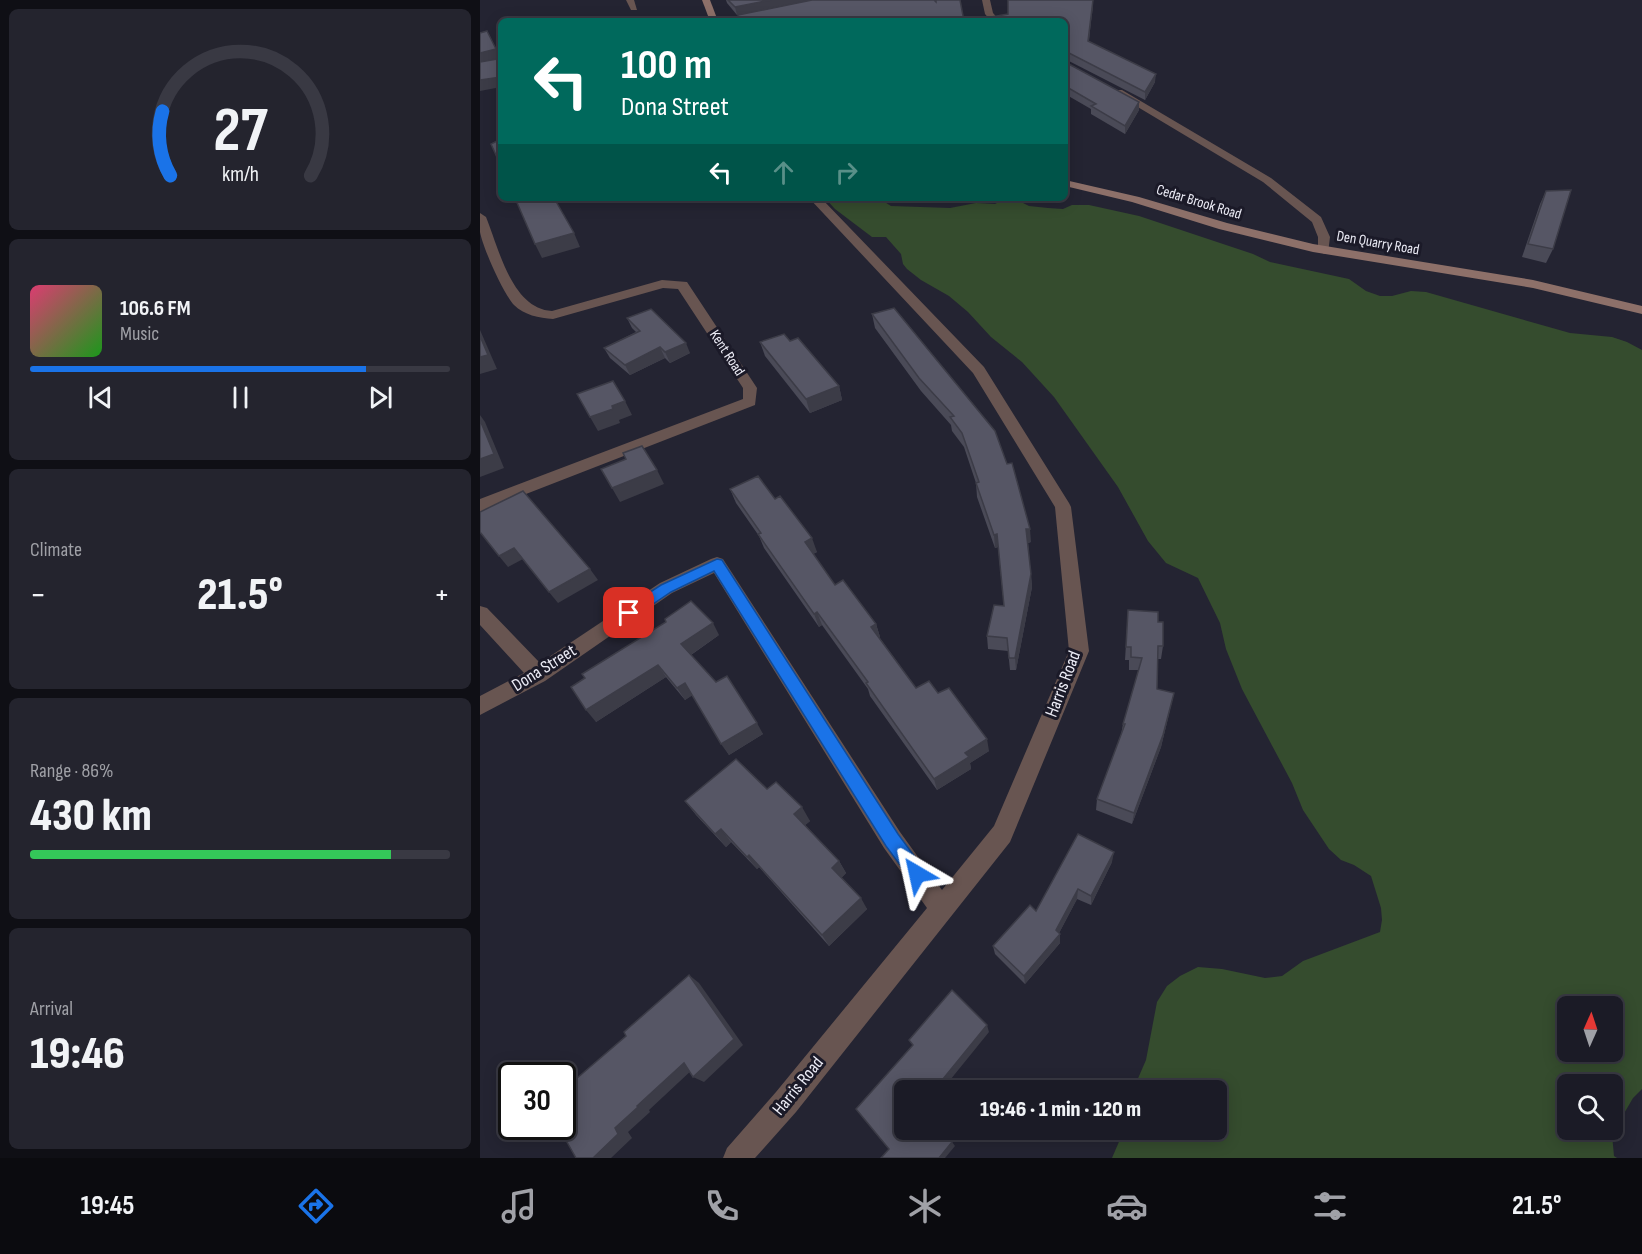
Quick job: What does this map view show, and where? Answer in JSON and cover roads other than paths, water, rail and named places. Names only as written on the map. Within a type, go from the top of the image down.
[{"type":"street","points":[[706,0],[708,12],[712,18]]},
{"type":"street","points":[[986,0],[989,14],[993,18]]},
{"type":"street","points":[[739,18],[775,12]]},
{"type":"street","name":"Den Quarry Road","points":[[1105,85],[1165,118],[1267,180],[1317,220],[1324,237],[1324,250],[1533,284],[1642,310]]},
{"type":"street","name":"Cedar Brook Road","points":[[1068,184],[1135,199],[1223,226],[1324,250]]},
{"type":"street","name":"Harris Road","points":[[737,1158],[786,1102],[1002,834],[1079,651],[1063,507],[979,370],[817,201]]},
{"type":"street","name":"Kent Road","points":[[480,217],[517,301],[541,315],[566,312],[662,284],[682,285],[750,388],[750,402],[480,507]]},
{"type":"street","name":"Dona Street","points":[[480,706],[538,675],[666,588],[717,564],[892,840],[942,909]]},
{"type":"street","points":[[480,613],[538,675]]}]
